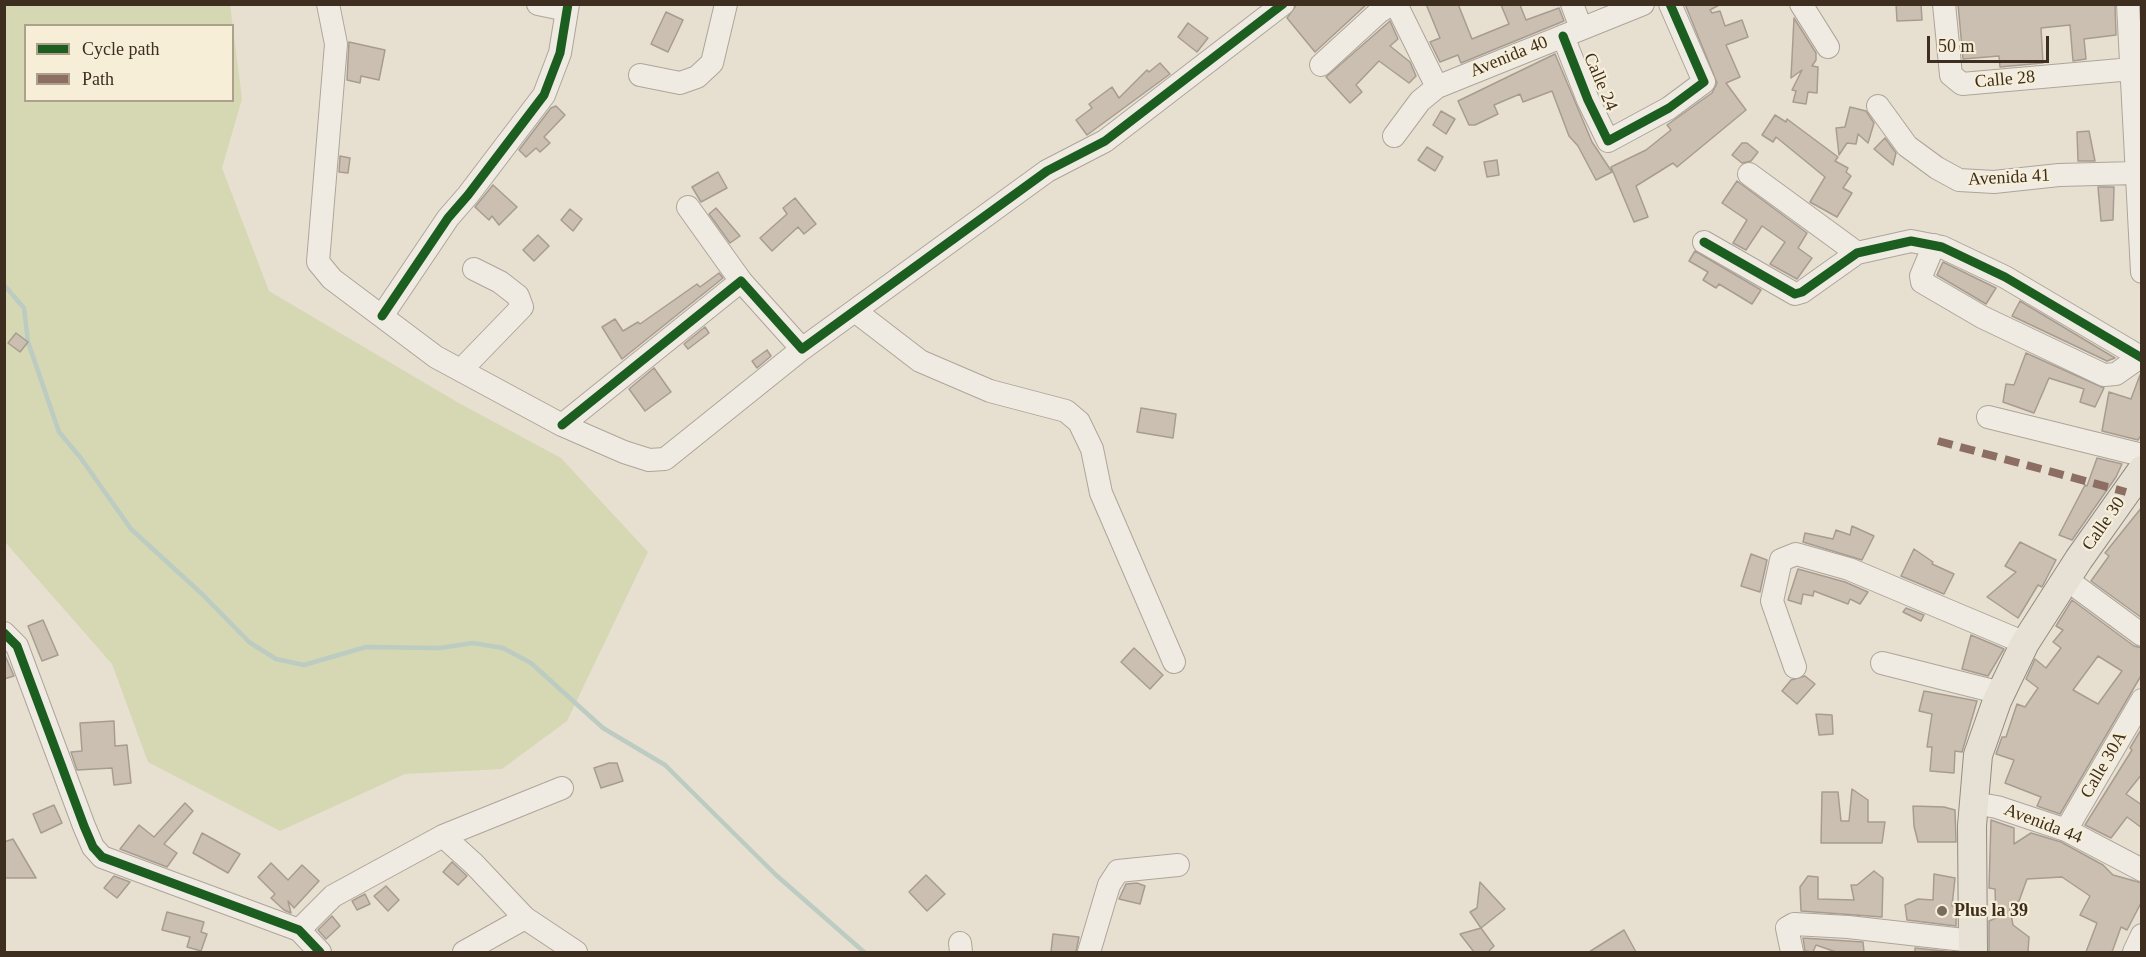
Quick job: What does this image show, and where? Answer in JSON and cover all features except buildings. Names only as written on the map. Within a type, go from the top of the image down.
[{"type":"main road","name":"Calle 30","points":[[1973,947],[1973,803],[1978,755],[2001,693],[2025,643],[2066,579],[2142,470]]},
{"type":"street","points":[[328,4],[336,44],[318,262],[332,279],[436,357],[562,425],[624,452],[649,460],[665,459],[802,349],[1047,171],[1105,141],[1283,4]]},
{"type":"street","points":[[382,316],[448,218],[544,96],[560,53],[567,7],[538,4]]},
{"type":"street","points":[[640,75],[680,83],[697,77],[712,63],[726,4]]},
{"type":"street","points":[[1322,65],[1379,12],[1394,4],[1437,87]]},
{"type":"street","name":"Calle 24","points":[[1572,4],[1572,32],[1588,100],[1608,141],[1669,108],[1704,82],[1670,4]]},
{"type":"street","name":"Avenida 40","points":[[1394,136],[1420,101],[1437,87],[1643,4]]},
{"type":"street","points":[[1801,4],[1828,47]]},
{"type":"street","name":"Calle 28","points":[[1944,4],[1952,75],[1962,84],[2132,69]]},
{"type":"street","points":[[2128,4],[2138,117],[2135,173],[2142,272]]},
{"type":"street","name":"Avenida 41","points":[[1878,106],[1907,146],[1937,168],[1959,180],[1994,182],[2059,176],[2135,173]]},
{"type":"street","points":[[1749,174],[1857,253]]},
{"type":"street","points":[[688,207],[741,281],[802,349]]},
{"type":"street","points":[[1704,242],[1795,294],[1802,292],[1857,253],[1902,242],[1935,245],[2005,277],[2141,358],[2116,374],[2104,375],[1973,312],[1922,282],[1921,276],[1935,245]]},
{"type":"street","points":[[462,369],[522,307],[518,296],[474,269]]},
{"type":"street","points":[[562,425],[741,281]]},
{"type":"street","points":[[855,311],[920,361],[990,391],[1066,411],[1079,422],[1092,449],[1101,493],[1174,662]]},
{"type":"street","points":[[1988,417],[2142,455]]},
{"type":"street","points":[[1795,667],[1772,601],[1781,560],[1796,554],[1849,569],[2025,643]]},
{"type":"street","points":[[2066,579],[2142,635]]},
{"type":"street","points":[[4,633],[17,646],[84,826],[93,847],[102,857],[299,930],[320,952]]},
{"type":"street","points":[[1882,663],[2001,693]]},
{"type":"street","name":"Calle 30A","points":[[2066,830],[2142,700]]},
{"type":"street","points":[[299,930],[333,896],[443,836],[562,788]]},
{"type":"street","name":"Avenida 44","points":[[1973,803],[1997,807],[2066,830],[2142,870]]},
{"type":"street","points":[[443,836],[474,864],[525,918],[576,952]]},
{"type":"street","points":[[1089,952],[1109,885],[1118,872],[1178,865]]},
{"type":"street","points":[[464,952],[525,918]]},
{"type":"street","points":[[1792,952],[1787,928],[1794,924],[1848,927],[1973,947]]},
{"type":"street","points":[[2134,952],[2142,935]]},
{"type":"green space","points":[[230,4],[233,24],[24,24],[24,102],[234,102],[234,36],[242,99],[222,168],[269,291],[457,402],[561,458],[648,552],[567,721],[502,769],[405,774],[280,831],[148,762],[112,664],[5,542],[5,5]]},
{"type":"waterway","points":[[4,285],[24,308],[28,342],[59,432],[80,457],[131,529],[203,595],[249,642],[276,659],[304,665],[366,647],[440,648],[473,643],[503,648],[531,663],[603,728],[665,765],[776,875],[864,952]]},
{"type":"marked path","points":[[1938,441],[2126,492]]},
{"type":"cycle path","points":[[382,316],[448,218],[544,95],[560,53],[568,4]]},
{"type":"cycle path","points":[[562,425],[741,281],[802,349],[1047,171],[1105,141],[1283,4]]},
{"type":"cycle path","points":[[1563,36],[1588,100],[1608,141],[1669,108],[1704,82],[1670,4]]},
{"type":"cycle path","points":[[1704,242],[1795,294],[1802,292],[1857,253],[1911,241],[1942,247],[2005,277],[2142,358]]},
{"type":"cycle path","points":[[4,633],[17,646],[84,826],[93,847],[102,857],[299,930],[320,952]]},
{"type":"place","name":"Plus la 39","points":[[1942,911]]}]
